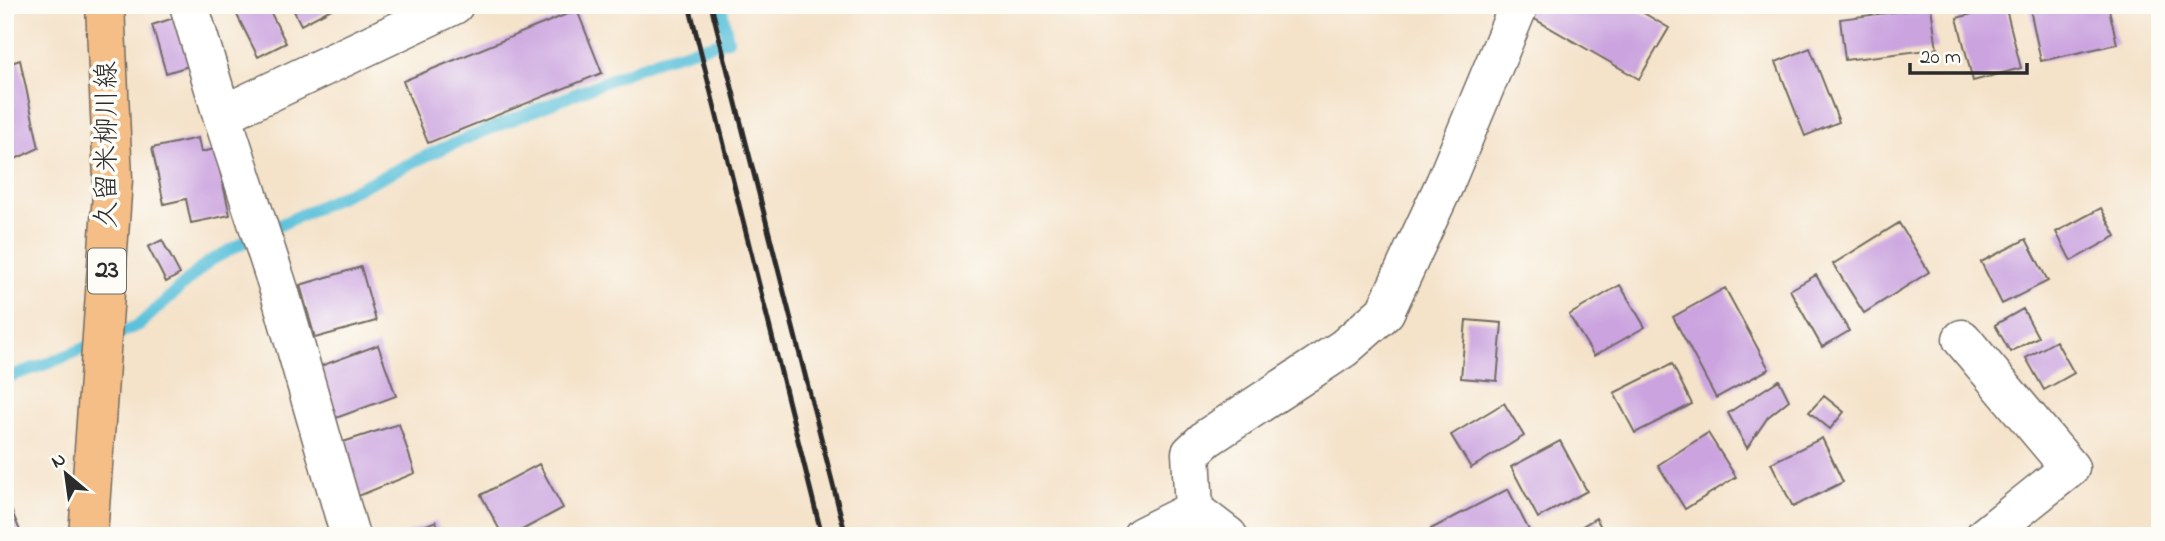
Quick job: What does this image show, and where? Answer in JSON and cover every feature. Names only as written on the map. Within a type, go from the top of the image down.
[{"type":"main road","name":"久留米柳川線","points":[[88,536],[113,179],[106,5]]},
{"type":"street","points":[[189,5],[280,293],[350,536]]},
{"type":"street","points":[[222,115],[454,5]]},
{"type":"street","points":[[1228,536],[1194,510],[1191,453],[1207,438],[1344,348],[1385,312],[1445,183],[1519,5]]},
{"type":"street","points":[[1962,339],[2070,468],[1985,536]]},
{"type":"street","points":[[1142,536],[1194,510]]},
{"type":"building","points":[[232,5],[267,5],[286,43],[258,57]]},
{"type":"building","points":[[291,5],[339,5],[301,25]]},
{"type":"building","points":[[1531,5],[1630,5],[1669,28],[1639,79],[1526,14]]},
{"type":"building","points":[[2005,5],[2021,68],[1973,81],[1957,18]]},
{"type":"building","points":[[2047,5],[2108,5],[2117,44],[2041,61],[2030,9]]},
{"type":"building","points":[[1931,7],[1937,49],[1845,60],[1840,19]]},
{"type":"building","points":[[577,10],[602,73],[428,143],[403,81]]},
{"type":"building","points":[[177,17],[192,65],[166,73],[152,25]]},
{"type":"building","points":[[1810,48],[1839,122],[1805,136],[1776,62]]},
{"type":"building","points":[[20,60],[39,148],[5,164],[5,65]]},
{"type":"building","points":[[198,138],[201,152],[215,149],[230,215],[191,223],[186,199],[164,204],[152,148]]},
{"type":"building","points":[[2101,208],[2116,236],[2071,261],[2056,232]]},
{"type":"building","points":[[1899,223],[1929,272],[1864,313],[1833,264]]},
{"type":"building","points":[[2026,239],[2048,281],[2002,304],[1981,262]]},
{"type":"building","points":[[162,240],[180,274],[166,282],[148,247]]},
{"type":"building","points":[[361,267],[376,321],[315,338],[300,285]]},
{"type":"building","points":[[1816,275],[1849,331],[1822,347],[1790,290]]},
{"type":"building","points":[[1620,285],[1645,327],[1594,356],[1569,315]]},
{"type":"building","points":[[1725,288],[1769,369],[1716,398],[1673,317]]},
{"type":"building","points":[[2023,309],[2038,337],[2010,352],[1995,325]]},
{"type":"building","points":[[1466,320],[1502,323],[1497,381],[1461,378]]},
{"type":"building","points":[[2056,341],[2074,373],[2044,390],[2026,358]]},
{"type":"building","points":[[378,345],[396,396],[336,418],[318,367]]},
{"type":"building","points":[[1672,364],[1692,404],[1635,433],[1614,393]]},
{"type":"building","points":[[1779,380],[1789,400],[1768,417],[1747,448],[1728,413]]},
{"type":"building","points":[[1824,396],[1844,412],[1830,429],[1809,412]]},
{"type":"building","points":[[1504,403],[1524,436],[1471,468],[1451,435]]},
{"type":"building","points":[[399,424],[415,473],[356,497],[340,443]]},
{"type":"building","points":[[1708,433],[1736,477],[1685,509],[1658,465]]},
{"type":"building","points":[[1822,438],[1843,482],[1793,507],[1771,463]]},
{"type":"building","points":[[1560,441],[1587,491],[1538,518],[1511,467]]},
{"type":"building","points":[[539,464],[563,508],[511,536],[503,536],[481,495]]},
{"type":"building","points":[[1508,489],[1532,536],[1430,536],[1427,531]]},
{"type":"building","points":[[5,495],[21,533],[15,536],[5,536]]},
{"type":"building","points":[[1596,518],[1606,536],[1566,536]]},
{"type":"building","points":[[436,521],[442,536],[400,536]]},
{"type":"building","points":[[2036,527],[2041,536],[2022,536]]},
{"type":"waterway","points":[[5,378],[49,363],[139,325],[208,262],[248,240],[441,149],[660,59],[728,40],[721,5]]},
{"type":"railway","points":[[689,5],[822,536]]},
{"type":"railway","points":[[711,5],[846,536]]}]
